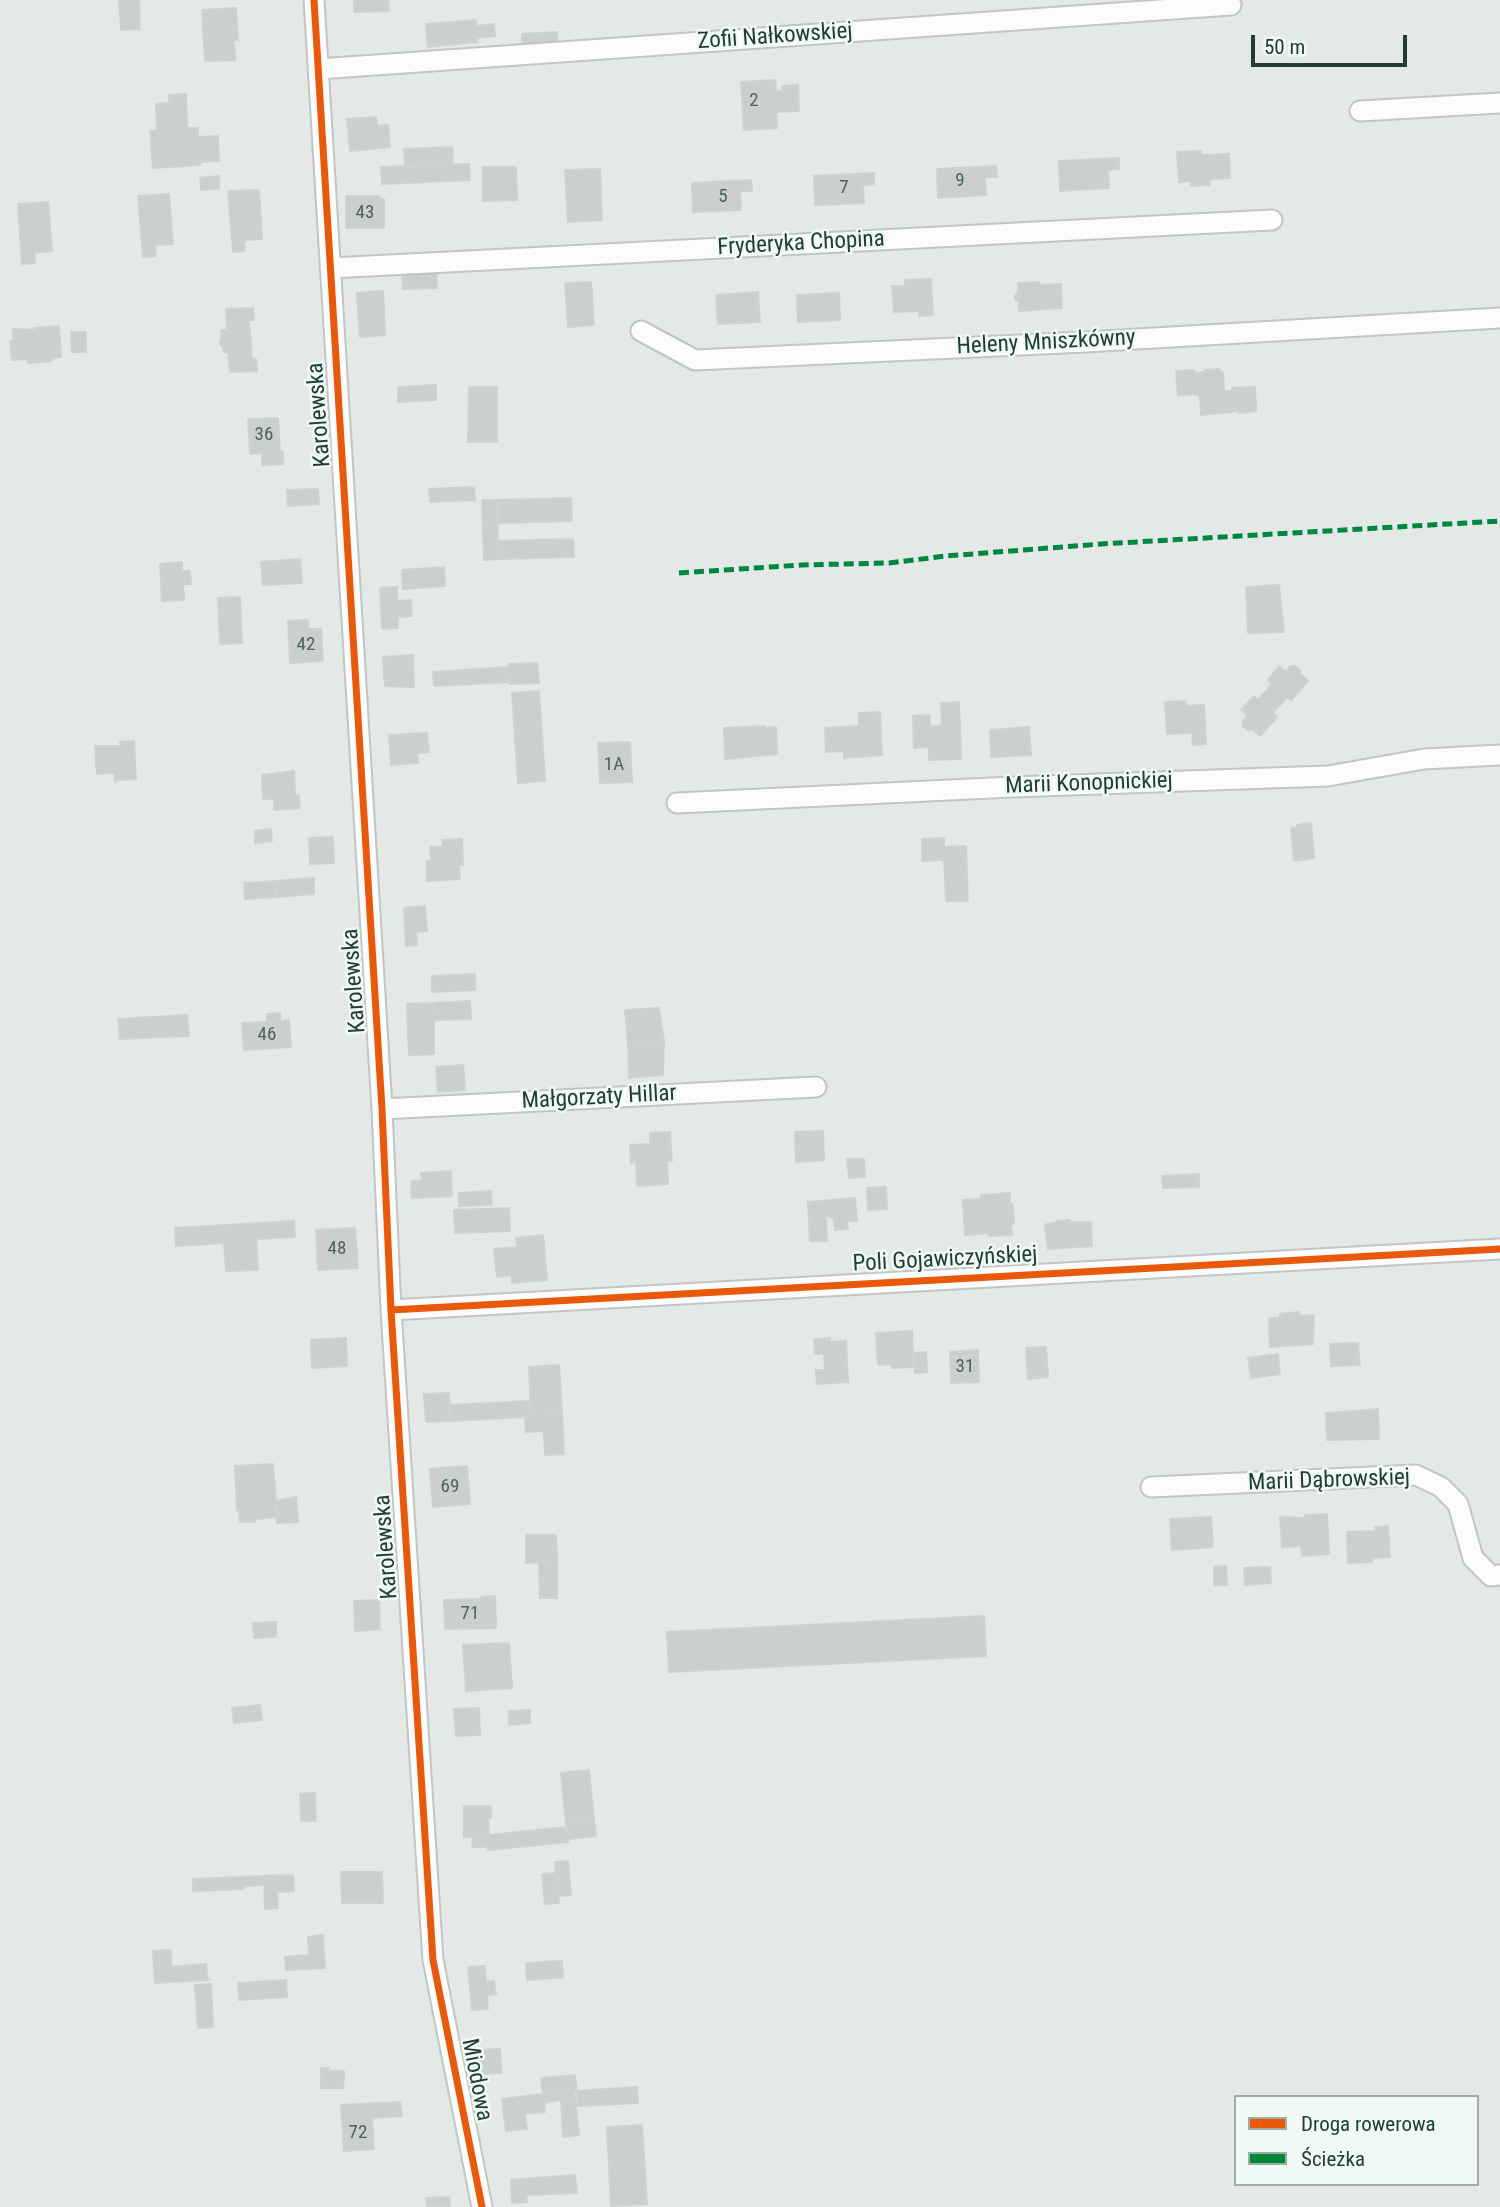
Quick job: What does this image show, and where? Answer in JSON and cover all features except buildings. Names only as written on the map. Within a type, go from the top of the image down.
[{"type":"street","name":"Karolewska","points":[[314,0],[383,1109],[391,1310],[433,1960]]},
{"type":"street","name":"Zofii Nałkowskiej","points":[[318,69],[1231,5]]},
{"type":"street","points":[[1360,111],[1500,103]]},
{"type":"street","name":"Fryderyka Chopina","points":[[330,268],[1272,220]]},
{"type":"street","name":"Heleny Mniszkówny","points":[[641,331],[695,360],[1099,341],[1500,317]]},
{"type":"street","name":"Marii Konopnickiej","points":[[677,803],[1012,787],[1328,776],[1424,759],[1500,755]]},
{"type":"street","name":"Małgorzaty Hillar","points":[[383,1109],[816,1087]]},
{"type":"street","name":"Poli Gojawiczyńskiej","points":[[391,1310],[1500,1249]]},
{"type":"street","name":"Marii Dąbrowskiej","points":[[1151,1487],[1416,1475],[1441,1487],[1458,1504],[1474,1558],[1495,1576]]},
{"type":"street","name":"Miodowa","points":[[433,1960],[482,2207]]},
{"type":"marked path","points":[[679,573],[801,565],[889,563],[1101,544],[1500,521]]},
{"type":"cycle path","points":[[314,0],[382,1109],[391,1310],[433,1960],[482,2207]]},
{"type":"cycle path","points":[[391,1310],[1500,1249]]}]
